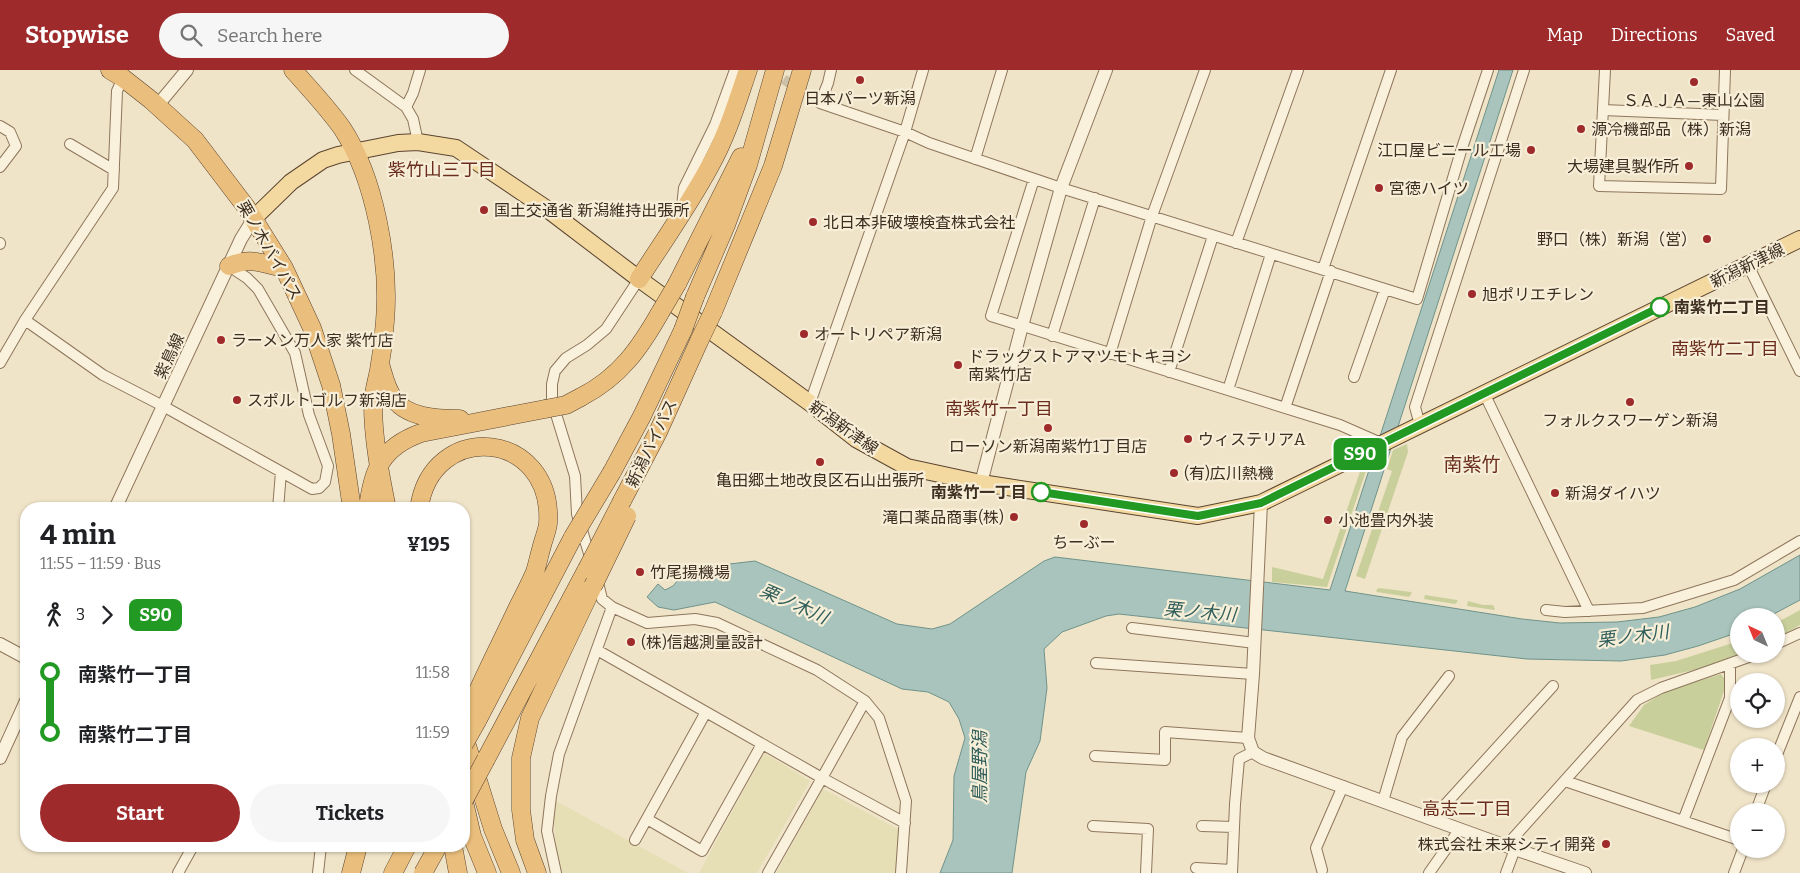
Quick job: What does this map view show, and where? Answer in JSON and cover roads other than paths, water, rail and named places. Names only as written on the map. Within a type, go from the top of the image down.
[{"type":"highway","points":[[293,70],[339,124],[355,151],[371,195],[382,249],[386,292],[380,364],[373,402],[378,467],[386,502]]},
{"type":"highway","points":[[639,279],[681,216],[711,164],[735,109],[748,70]]},
{"type":"highway","name":"新潟バイパス","points":[[470,722],[573,537],[612,472],[642,416],[683,330],[726,225],[748,165],[775,70]]},
{"type":"highway","name":"新潟バイパス","points":[[470,790],[587,569],[625,508],[713,312],[773,166],[802,70]]},
{"type":"highway","name":"栗ノ木バイパス","points":[[116,74],[157,106],[195,140],[254,218],[284,268],[312,328],[330,385],[341,434],[351,502]]},
{"type":"highway","points":[[369,502],[370,488],[378,467],[385,456],[404,439],[421,433],[566,405],[599,388],[616,374],[646,336],[677,284],[762,117]]},
{"type":"highway","points":[[229,266],[241,261],[253,260],[284,268]]},
{"type":"highway","points":[[380,364],[387,387],[393,398],[411,412],[440,419],[486,420]]},
{"type":"highway","points":[[422,502],[426,483],[434,470],[445,460],[458,452],[474,448],[491,447],[509,451],[522,458],[534,470],[542,483],[546,496],[548,525],[535,572],[472,701],[470,722]]},
{"type":"highway","points":[[537,873],[525,840],[521,810],[522,758],[530,718],[593,586],[625,508]]},
{"type":"highway","points":[[470,755],[493,829],[511,873]]},
{"type":"highway","points":[[470,827],[487,873]]},
{"type":"highway","points":[[351,873],[356,852]]},
{"type":"highway","points":[[393,873],[404,852]]},
{"type":"highway","points":[[430,852],[434,873]]},
{"type":"highway","points":[[423,873],[435,852]]},
{"type":"highway","points":[[434,873],[441,852]]},
{"type":"highway","points":[[454,852],[458,873]]},
{"type":"main road","name":"新潟新津線","points":[[254,218],[291,182],[323,160],[355,151],[398,143],[418,142],[456,148],[547,210],[810,403],[856,439],[907,467],[981,483],[1198,516],[1261,503],[1800,239]]},
{"type":"street","points":[[157,106],[187,70]]},
{"type":"street","points":[[355,70],[406,107],[413,119],[418,142]]},
{"type":"street","points":[[406,107],[413,94],[420,70]]},
{"type":"street","points":[[681,216],[684,188],[715,126],[735,70]]},
{"type":"street","points":[[831,70],[820,103],[1034,179],[1417,299],[1461,151],[1488,70]]},
{"type":"street","points":[[810,403],[905,132],[923,70]]},
{"type":"street","points":[[975,159],[1002,70]]},
{"type":"street","points":[[981,483],[1022,326],[1062,188],[1106,70]]},
{"type":"street","points":[[1110,354],[1152,216],[1205,70]]},
{"type":"street","points":[[1236,243],[1298,70]]},
{"type":"street","points":[[1285,408],[1391,70]]},
{"type":"street","points":[[1420,425],[1415,407],[1524,70]]},
{"type":"street","points":[[1605,70],[1599,186],[1720,189],[1725,70]]},
{"type":"street","points":[[0,363],[25,320],[112,188],[117,91],[116,74]]},
{"type":"street","points":[[1603,110],[1723,115]]},
{"type":"street","points":[[0,126],[10,132],[16,146],[0,167]]},
{"type":"street","points":[[70,144],[114,170]]},
{"type":"street","points":[[1034,179],[991,316],[1340,425],[1381,444]]},
{"type":"street","points":[[1052,336],[1094,198]]},
{"type":"street","name":"紫鳥線","points":[[118,502],[229,266],[254,218]]},
{"type":"street","points":[[1168,372],[1213,236]]},
{"type":"street","points":[[1228,390],[1271,254]]},
{"type":"street","points":[[1748,264],[1800,371]]},
{"type":"street","points":[[25,320],[103,375],[163,406],[312,490],[319,488],[325,482],[328,466],[309,415],[295,353],[258,289],[247,278],[229,266]]},
{"type":"street","points":[[639,279],[606,329],[587,345],[566,358],[555,371],[552,384],[552,401],[575,476],[577,514],[602,599],[612,607],[648,622],[695,619],[717,623],[817,670],[865,701],[879,718],[906,801],[901,873]]},
{"type":"street","points":[[1354,377],[1385,289]]},
{"type":"street","points":[[1484,393],[1588,611]]},
{"type":"street","points":[[278,502],[280,472]]},
{"type":"street","points":[[1261,503],[1255,640],[1248,738],[1253,752],[1263,758],[1577,872]]},
{"type":"street","points":[[1546,610],[1565,612],[1643,608],[1734,580],[1800,541]]},
{"type":"street","points":[[556,873],[547,831],[559,754],[612,607]]},
{"type":"street","points":[[1132,628],[1255,640]]},
{"type":"street","points":[[1785,641],[1798,636]]},
{"type":"street","points":[[0,644],[20,655]]},
{"type":"street","points":[[597,650],[905,823]]},
{"type":"street","points":[[1096,663],[1253,674]]},
{"type":"street","points":[[1506,873],[1510,847],[1565,781],[1637,700],[1661,688],[1730,664],[1730,698],[1683,821]]},
{"type":"street","points":[[1383,801],[1402,737],[1449,676]]},
{"type":"street","points":[[1432,819],[1553,686]]},
{"type":"street","points":[[1784,738],[1800,697]]},
{"type":"street","points":[[768,873],[865,701]]},
{"type":"street","points":[[635,840],[706,712]]},
{"type":"street","points":[[0,758],[20,714]]},
{"type":"street","points":[[1095,756],[1165,760],[1165,732],[1248,738]]},
{"type":"street","points":[[647,819],[702,851],[762,744]]},
{"type":"street","points":[[1196,868],[1232,872],[1239,759],[1253,752]]},
{"type":"street","points":[[1565,781],[1730,837]]},
{"type":"street","points":[[1322,870],[1316,848],[1343,786]]},
{"type":"street","points":[[1093,826],[1148,830],[1146,873]]},
{"type":"street","points":[[1202,826],[1234,827]]},
{"type":"street","points":[[1429,873],[1460,829]]},
{"type":"street","points":[[178,873],[190,852]]},
{"type":"street","points":[[318,873],[320,852]]},
{"type":"street","points":[[1734,873],[1740,858]]},
{"type":"water","points":[[1499,70],[1513,70],[1345,591],[1522,619],[1560,623],[1617,622],[1659,617],[1695,607],[1740,589],[1800,555],[1800,600],[1785,608],[1730,608],[1730,635],[1665,655],[1621,661],[1527,659],[1119,614],[1106,616],[1062,632],[1044,649],[1047,688],[1040,741],[1026,772],[1012,873],[940,873],[953,840],[954,776],[965,738],[959,719],[949,702],[928,692],[902,689],[715,602],[674,610],[658,607],[647,597],[658,584],[665,590],[673,586],[687,569],[755,561],[897,624],[932,629],[950,624],[1044,561],[1055,557],[1330,590]]},
{"type":"tunnel","points":[[771,71],[820,103]]},
{"type":"place","name":"日本パーツ新潟","points":[[860,80]]},
{"type":"place","name":"ＳＡＪＡ―東山公園","points":[[1694,82]]},
{"type":"place","name":"源冷機部品（株）新潟","points":[[1581,129]]},
{"type":"place","name":"江口屋ビニール工場","points":[[1531,150]]},
{"type":"place","name":"大場建具製作所","points":[[1689,166]]},
{"type":"place","name":"宮徳ハイツ","points":[[1379,188]]},
{"type":"place","name":"国土交通省 新潟維持出張所","points":[[484,210]]},
{"type":"place","name":"北日本非破壊検査株式会社","points":[[813,222]]},
{"type":"place","name":"野口（株）新潟（営）","points":[[1707,239]]},
{"type":"place","name":"旭ポリエチレン","points":[[1472,294]]},
{"type":"place","name":"南紫竹二丁目","points":[[1660,307]]},
{"type":"place","name":"オートリペア新潟","points":[[804,334]]},
{"type":"place","name":"ラーメン万人家 紫竹店","points":[[221,340]]},
{"type":"place","name":"ドラッグストアマツモトキヨシ 南紫竹店","points":[[958,365]]},
{"type":"place","name":"スポルトゴルフ新潟店","points":[[237,400]]},
{"type":"place","name":"フォルクスワーゲン新潟","points":[[1630,402]]},
{"type":"place","name":"ローソン新潟南紫竹1丁目店","points":[[1048,428]]},
{"type":"place","name":"ウィステリアA","points":[[1188,439]]},
{"type":"place","name":"亀田郷土地改良区石山出張所","points":[[820,462]]},
{"type":"place","name":"(有)広川熱機","points":[[1174,473]]},
{"type":"place","name":"南紫竹一丁目","points":[[1041,492]]},
{"type":"place","name":"新潟ダイハツ","points":[[1555,493]]},
{"type":"place","name":"滝口薬品商事(株)","points":[[1014,517]]},
{"type":"place","name":"小池畳内外装","points":[[1328,520]]},
{"type":"place","name":"ちーぶー","points":[[1084,524]]},
{"type":"place","name":"竹尾揚機場","points":[[640,572]]},
{"type":"place","name":"(株)信越測量設計","points":[[631,642]]},
{"type":"place","name":"株式会社 未来シティ開発","points":[[1606,844]]},
{"type":"district","name":"紫竹山三丁目","points":[[442,170]]},
{"type":"district","name":"南紫竹二丁目","points":[[1725,349]]},
{"type":"district","name":"南紫竹一丁目","points":[[999,409]]},
{"type":"district","name":"南紫竹","points":[[1472,464]]},
{"type":"district","name":"高志二丁目","points":[[1467,809]]},
{"type":"water label","name":"栗ノ木川","points":[[794,604]]},
{"type":"water label","name":"栗ノ木川","points":[[1200,612]]},
{"type":"water label","name":"栗ノ木川","points":[[1633,636]]},
{"type":"water label","name":"鳥屋野潟","points":[[980,767]]}]
